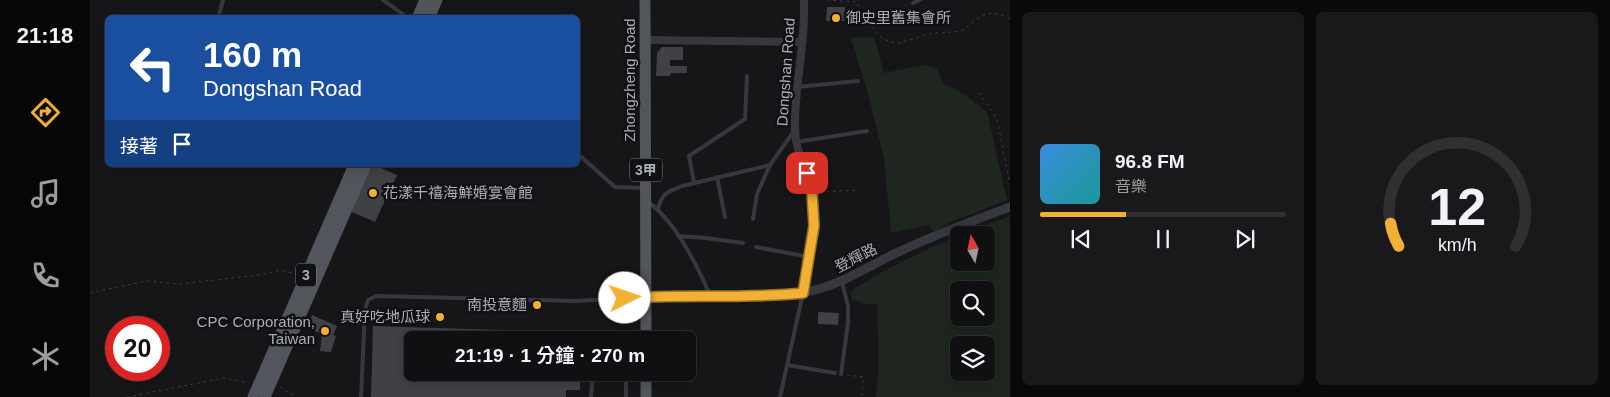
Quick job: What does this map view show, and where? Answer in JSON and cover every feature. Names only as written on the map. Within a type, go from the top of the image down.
[{"type":"main road","points":[[418,15],[425,0]]},
{"type":"main road","points":[[430,15],[437,0]]},
{"type":"main road","name":"Zhongzheng Road","points":[[645,0],[646,331]]},
{"type":"main road","name":"3","points":[[253,397],[353,167]]},
{"type":"main road","name":"3","points":[[265,397],[365,167]]},
{"type":"main road","points":[[646,381],[646,397]]},
{"type":"street","name":"Dongshan Road","points":[[803,293],[814,226],[812,193],[796,142],[795,129],[796,87],[802,42],[804,0]]},
{"type":"street","points":[[645,40],[802,42]]},
{"type":"street","name":"登輝路","points":[[646,297],[764,296],[803,293],[842,282],[890,256],[1010,207]]},
{"type":"lane","points":[[219,15],[223,0]]},
{"type":"lane","points":[[383,0],[404,15]]},
{"type":"lane","points":[[913,3],[920,0]]},
{"type":"lane","points":[[694,182],[689,156],[745,120],[747,76]]},
{"type":"lane","points":[[796,87],[858,81]]},
{"type":"lane","points":[[752,219],[757,194],[770,165],[795,129]]},
{"type":"lane","points":[[796,142],[867,131]]},
{"type":"lane","points":[[580,156],[615,187],[646,188]]},
{"type":"lane","points":[[658,209],[661,197],[669,191],[694,182],[770,165]]},
{"type":"lane","points":[[717,177],[725,217]]},
{"type":"lane","points":[[646,201],[658,209],[678,236],[701,274],[711,297]]},
{"type":"lane","points":[[678,236],[743,243]]},
{"type":"lane","points":[[756,247],[809,257]]},
{"type":"lane","points":[[841,374],[848,324],[848,306],[842,282]]},
{"type":"lane","points":[[780,397],[803,293]]},
{"type":"lane","points":[[361,397],[365,310],[368,300],[376,296],[576,302],[646,297]]},
{"type":"lane","points":[[787,365],[834,373]]},
{"type":"lane","points":[[591,397],[592,381]]},
{"type":"lane","points":[[626,381],[626,397]]},
{"type":"path","points":[[827,0],[857,2],[864,18],[873,29],[888,41],[897,43],[928,34],[964,30],[978,18],[990,12],[1010,19]]},
{"type":"path","points":[[979,93],[993,112],[998,123],[1010,185]]},
{"type":"path","points":[[812,193],[859,190]]},
{"type":"path","points":[[90,293],[146,281],[179,284],[250,276],[280,270],[305,276]]},
{"type":"path","points":[[841,374],[863,377],[862,397]]},
{"type":"path","points":[[127,397],[224,378],[258,384]]},
{"type":"shaded area","points":[[874,37],[884,73],[925,65],[937,69],[944,84],[962,93],[987,112],[1007,200],[956,220],[933,232],[929,225],[891,233],[884,159],[869,97],[851,38]]},
{"type":"shaded area","points":[[1010,216],[1010,397],[876,397],[879,367],[877,304],[852,300],[851,291],[918,254],[950,239],[950,271],[995,271],[995,226],[983,226]]},
{"type":"building","name":"御史里舊集會所","points":[[827,7],[845,7],[845,21],[826,21]]},
{"type":"building","points":[[662,47],[683,47],[683,60],[670,60],[670,66],[687,66],[687,73],[671,73],[670,76],[656,76],[657,53]]},
{"type":"building","name":"花漾千禧海鮮婚宴會館","points":[[370,167],[379,167],[397,175],[375,222],[350,211]]},
{"type":"building","points":[[818,312],[839,313],[838,325],[818,324]]},
{"type":"building","name":"CPC Corporation, Taiwan","points":[[312,315],[337,326],[333,335],[336,336],[331,352],[320,351],[322,334],[307,328]]},
{"type":"building","points":[[373,326],[536,331],[404,331],[404,381],[580,381],[580,390],[566,390],[566,397],[371,397]]},
{"type":"place","name":"御史里舊集會所","points":[[836,18]]},
{"type":"place","name":"花漾千禧海鮮婚宴會館","points":[[373,193]]},
{"type":"place","name":"南投意麵","points":[[537,305]]},
{"type":"place","name":"真好吃地瓜球","points":[[440,317]]},
{"type":"place","name":"CPC Corporation, Taiwan","points":[[325,331]]},
{"type":"route","points":[[625,298],[764,296],[803,293],[814,226],[812,193],[807,173]]}]
